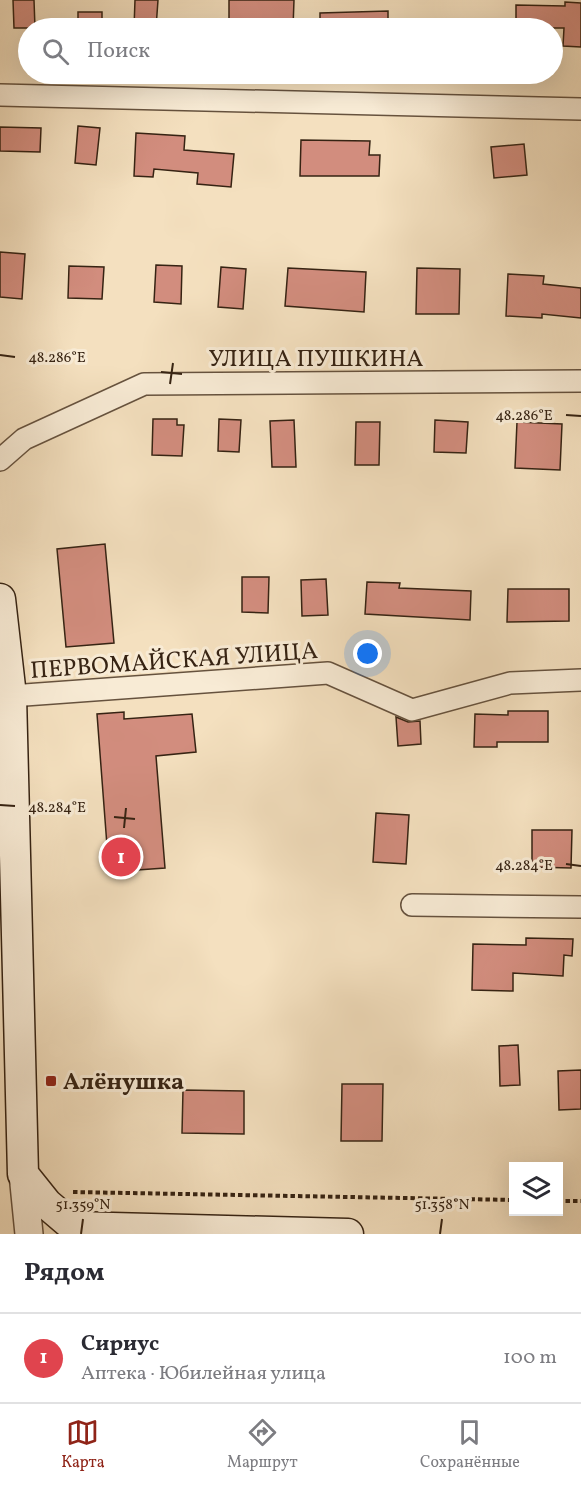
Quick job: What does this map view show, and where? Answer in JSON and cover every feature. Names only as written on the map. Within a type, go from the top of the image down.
[{"type":"main road","points":[[0,599],[11,696],[23,1174],[47,1204],[74,1227],[348,1234]]},
{"type":"street","points":[[0,95],[581,109]]},
{"type":"street","name":"УЛИЦА ПУШКИНА","points":[[0,460],[24,439],[144,384],[581,381]]},
{"type":"street","name":"ПЕРВОМАЙСКАЯ УЛИЦА","points":[[11,696],[328,673],[412,710],[510,683],[581,680]]},
{"type":"street","points":[[412,905],[581,907]]},
{"type":"street","points":[[23,1174],[29,1234]]},
{"type":"path","points":[[68,1192],[509,1200]]},
{"type":"path","points":[[563,1201],[581,1201]]},
{"type":"building","points":[[13,0],[34,0],[35,18],[18,18],[18,28],[14,28]]},
{"type":"building","points":[[135,0],[158,0],[157,18],[134,18]]},
{"type":"building","points":[[229,0],[294,0],[293,18],[229,18]]},
{"type":"building","points":[[565,2],[581,3],[581,47],[563,46],[563,18],[516,18],[516,5],[565,6]]},
{"type":"building","points":[[388,11],[388,18],[320,18],[320,13]]},
{"type":"building","points":[[78,12],[102,12],[102,18],[78,18]]},
{"type":"building","points":[[78,126],[100,128],[96,165],[75,163]]},
{"type":"building","points":[[0,127],[41,128],[40,152],[0,151]]},
{"type":"building","points":[[136,133],[185,136],[184,150],[234,154],[231,187],[197,184],[198,173],[154,169],[153,177],[134,176]]},
{"type":"building","points":[[301,140],[370,141],[369,155],[380,155],[379,176],[300,176]]},
{"type":"building","points":[[524,144],[527,175],[494,178],[491,147]]},
{"type":"building","points":[[0,252],[25,254],[22,299],[0,297]]},
{"type":"building","points":[[156,265],[182,266],[181,304],[154,302]]},
{"type":"building","points":[[69,266],[104,267],[102,299],[68,298]]},
{"type":"building","points":[[221,267],[246,269],[243,309],[218,307]]},
{"type":"building","points":[[288,268],[366,272],[364,312],[285,306]]},
{"type":"building","points":[[417,268],[460,269],[459,314],[416,314]]},
{"type":"building","points":[[508,274],[544,276],[543,284],[581,288],[581,318],[542,314],[542,318],[506,316]]},
{"type":"building","points":[[153,419],[177,419],[177,425],[184,425],[182,456],[152,455]]},
{"type":"building","points":[[219,419],[241,420],[239,452],[218,451]]},
{"type":"building","points":[[294,420],[296,467],[272,467],[270,421]]},
{"type":"building","points":[[435,420],[468,422],[466,453],[434,452]]},
{"type":"building","points":[[356,422],[380,422],[379,465],[355,465]]},
{"type":"building","points":[[517,422],[562,424],[560,470],[515,468]]},
{"type":"building","points":[[105,544],[114,643],[66,647],[57,549]]},
{"type":"building","points":[[242,577],[269,577],[268,613],[242,612]]},
{"type":"building","points":[[326,579],[328,615],[302,616],[301,580]]},
{"type":"building","points":[[367,582],[400,583],[399,588],[471,591],[470,620],[365,614]]},
{"type":"building","points":[[508,589],[569,589],[569,621],[507,622]]},
{"type":"building","points":[[508,711],[548,711],[548,742],[497,742],[497,747],[474,747],[475,714],[508,715]]},
{"type":"building","points":[[124,712],[124,719],[192,714],[196,752],[156,756],[165,868],[109,872],[97,714]]},
{"type":"building","points":[[396,717],[408,722],[420,721],[421,744],[398,746]]},
{"type":"building","points":[[376,813],[409,815],[406,864],[373,862]]},
{"type":"building","points":[[532,830],[572,830],[571,868],[532,867]]},
{"type":"building","points":[[526,938],[573,939],[572,956],[564,955],[563,976],[513,973],[513,991],[472,990],[473,944],[526,945]]},
{"type":"building","points":[[518,1045],[520,1085],[500,1086],[499,1046]]},
{"type":"building","points":[[581,1070],[581,1109],[559,1110],[558,1071]]},
{"type":"building","points":[[342,1084],[383,1084],[382,1141],[341,1141]]},
{"type":"building","points":[[183,1090],[244,1091],[244,1134],[182,1133]]},
{"type":"place","name":"Сириус","points":[[121,857]]},
{"type":"place","name":"Алёнушка","points":[[51,1081]]}]
